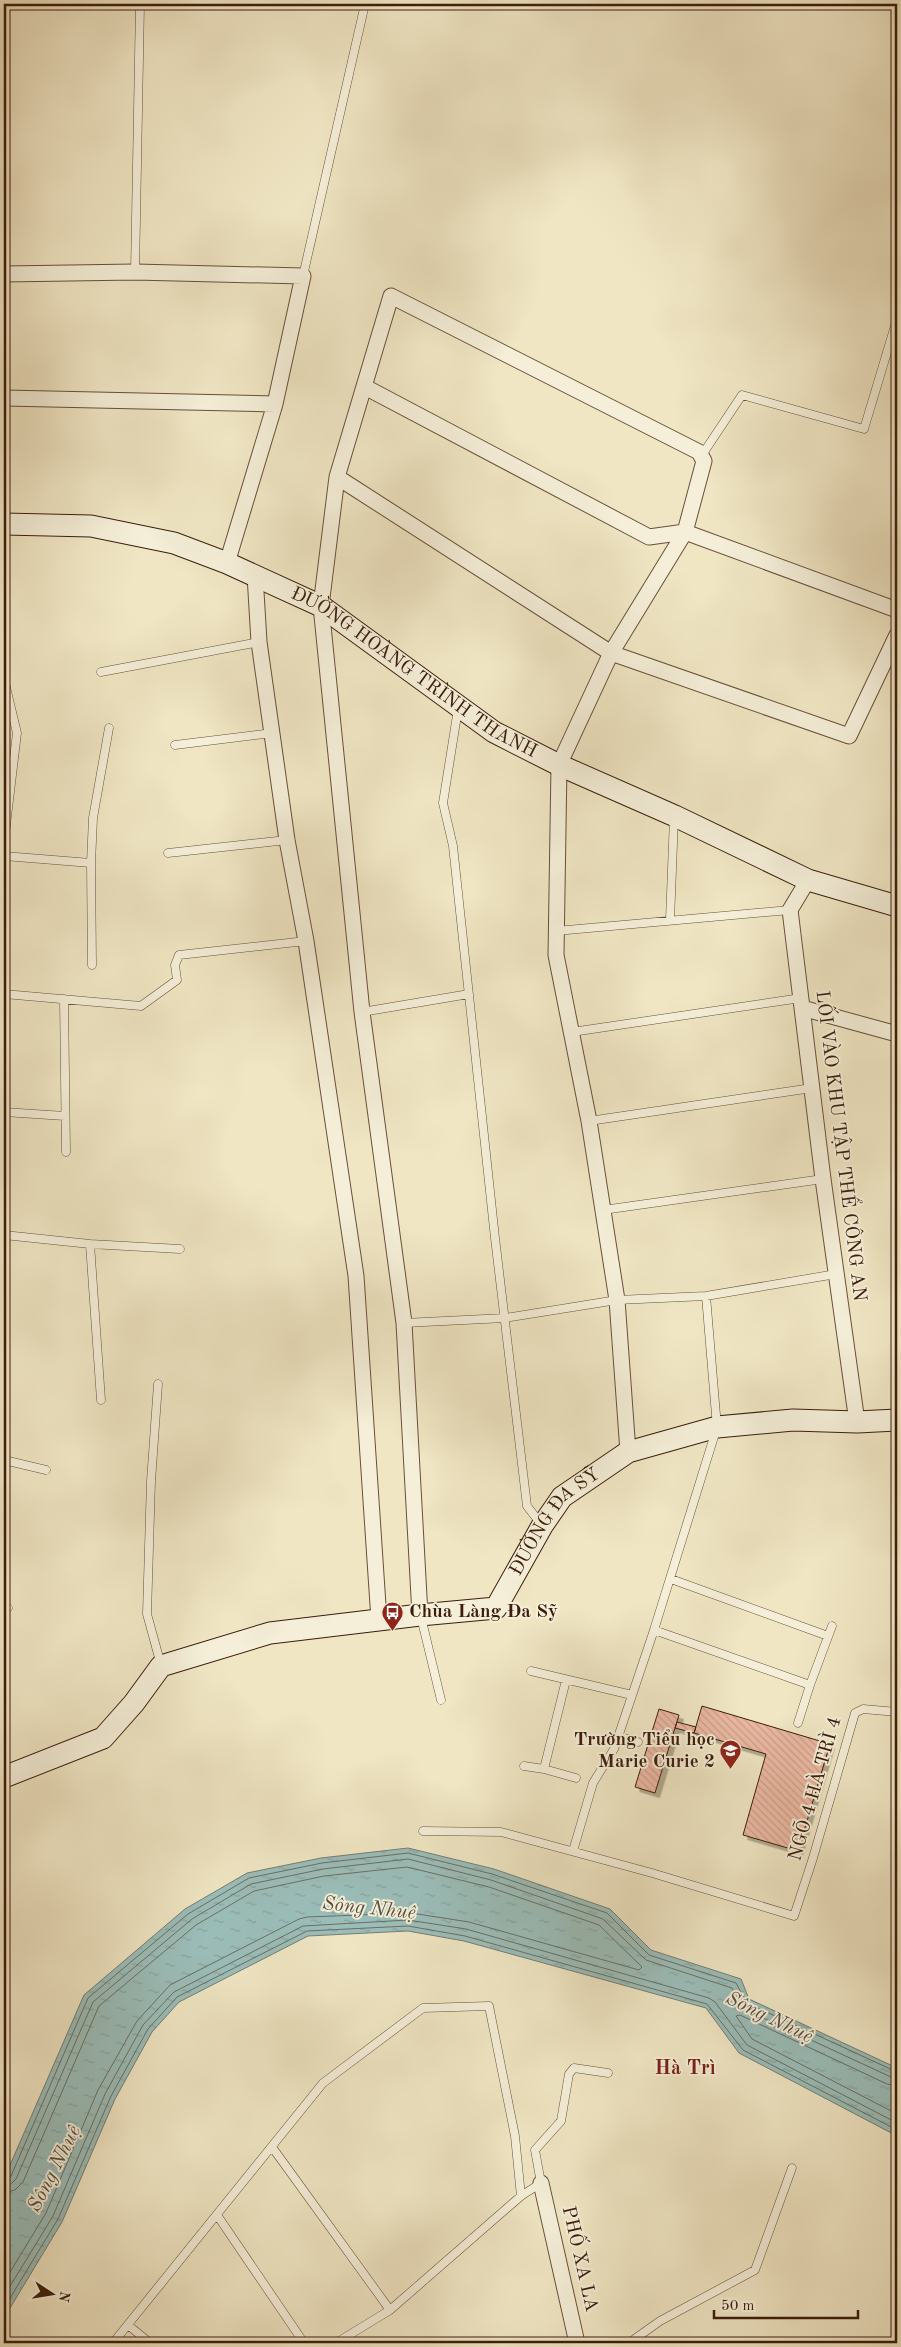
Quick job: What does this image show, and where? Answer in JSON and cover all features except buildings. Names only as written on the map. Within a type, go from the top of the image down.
[{"type":"street","points":[[4,274],[135,272],[303,276],[275,404],[226,563]]},
{"type":"street","points":[[420,1615],[404,1322],[362,1012],[321,606],[337,477],[391,296],[702,455],[704,461],[685,532],[611,653],[559,765],[556,955],[589,1122],[617,1300],[628,1452]]},
{"type":"street","points":[[365,387],[649,537],[685,532],[897,610]]},
{"type":"street","points":[[4,398],[275,404]]},
{"type":"street","points":[[337,477],[611,653],[849,736],[897,635]]},
{"type":"street","name":"ĐƯỜNG HOÀNG TRÌNH THANH","points":[[4,524],[90,526],[174,543],[255,575],[321,606],[494,732],[559,765],[674,816],[808,880],[897,906]]},
{"type":"street","points":[[255,575],[259,642],[287,840],[306,941],[356,1276],[379,1620]]},
{"type":"street","points":[[790,910],[808,880]]},
{"type":"street","name":"LỐI VÀO KHU TẬP THỂ CÔNG AN","points":[[790,910],[823,1179],[857,1422]]},
{"type":"street","points":[[802,1003],[897,1034]]},
{"type":"street","name":"ĐƯỜNG ĐA SỸ","points":[[161,1666],[270,1634],[420,1615],[496,1608],[542,1526],[562,1497],[628,1452],[717,1427],[793,1420],[857,1422],[897,1420]]},
{"type":"street","points":[[4,1777],[103,1738],[134,1703],[161,1666]]},
{"type":"street","name":"PHỐ XA LA","points":[[541,2183],[577,2343]]},
{"type":"lane","points":[[135,272],[140,4]]},
{"type":"lane","points":[[303,276],[365,4]]},
{"type":"lane","points":[[702,455],[742,395],[864,429],[893,346],[897,319]]},
{"type":"lane","points":[[101,672],[259,642]]},
{"type":"lane","points":[[4,679],[17,733],[4,842]]},
{"type":"lane","points":[[459,708],[443,803],[453,846],[504,1318],[527,1506],[542,1526]]},
{"type":"lane","points":[[4,720],[14,718]]},
{"type":"lane","points":[[92,965],[91,863],[93,818],[109,728]]},
{"type":"lane","points":[[175,745],[273,733]]},
{"type":"lane","points":[[670,920],[674,816]]},
{"type":"lane","points":[[168,853],[287,840]]},
{"type":"lane","points":[[4,856],[91,863]]},
{"type":"lane","points":[[556,931],[790,910]]},
{"type":"lane","points":[[4,994],[141,1006],[178,980],[175,965],[179,956],[306,941]]},
{"type":"lane","points":[[362,1012],[469,994]]},
{"type":"lane","points":[[64,999],[66,1152]]},
{"type":"lane","points":[[572,1032],[802,1003]]},
{"type":"lane","points":[[589,1122],[812,1088]]},
{"type":"lane","points":[[4,1112],[65,1116]]},
{"type":"lane","points":[[603,1210],[823,1179]]},
{"type":"lane","points":[[4,1235],[90,1244],[180,1249]]},
{"type":"lane","points":[[90,1244],[101,1400]]},
{"type":"lane","points":[[404,1322],[504,1318],[617,1300],[706,1296],[836,1274]]},
{"type":"lane","points":[[423,1831],[501,1832],[574,1851],[593,1783],[614,1749],[671,1579],[717,1427],[706,1296]]},
{"type":"lane","points":[[158,1384],[151,1481],[147,1614],[161,1666]]},
{"type":"lane","points":[[4,1460],[46,1470]]},
{"type":"lane","points":[[671,1579],[828,1636]]},
{"type":"lane","points":[[420,1615],[440,1700]]},
{"type":"lane","points":[[798,1723],[832,1626]]},
{"type":"lane","points":[[654,1630],[810,1685]]},
{"type":"lane","points":[[531,1671],[632,1695]]},
{"type":"lane","points":[[544,1769],[566,1680]]},
{"type":"lane","name":"NGÕ 4 HÀ TRÌ 4","points":[[574,1851],[794,1916],[813,1858],[855,1713],[863,1709],[897,1712]]},
{"type":"lane","points":[[618,1736],[638,1742]]},
{"type":"lane","points":[[524,1766],[544,1769],[576,1778]]},
{"type":"lane","points":[[113,2343],[324,2083],[423,2008],[488,2006],[516,2136],[522,2196]]},
{"type":"lane","points":[[336,2343],[390,2310],[522,2196],[541,2183],[535,2150],[561,2121],[569,2074],[574,2068],[608,2073]]},
{"type":"lane","points":[[272,2147],[390,2310]]},
{"type":"lane","points":[[629,2343],[660,2321],[755,2270],[792,2168]]},
{"type":"lane","points":[[217,2214],[304,2343]]},
{"type":"lane","points":[[128,2325],[150,2343]]},
{"type":"water","name":"Sông Nhuệ","points":[[408,1848],[494,1869],[610,1909],[651,1950],[741,1979],[749,1999],[897,2068],[897,2136],[739,2053],[706,2008],[464,1941],[408,1931],[308,1936],[179,2002],[152,2032],[115,2099],[62,2222],[4,2318],[4,2179],[84,1995],[185,1909],[247,1873],[321,1858]]},
{"type":"place","name":"Chùa Làng Đa Sỹ","points":[[393,1631]]},
{"type":"place","name":"Trường Tiểu học Marie Curie 2","points":[[731,1770]]},
{"type":"district","name":"Hà Trì","points":[[685,2069]]}]
